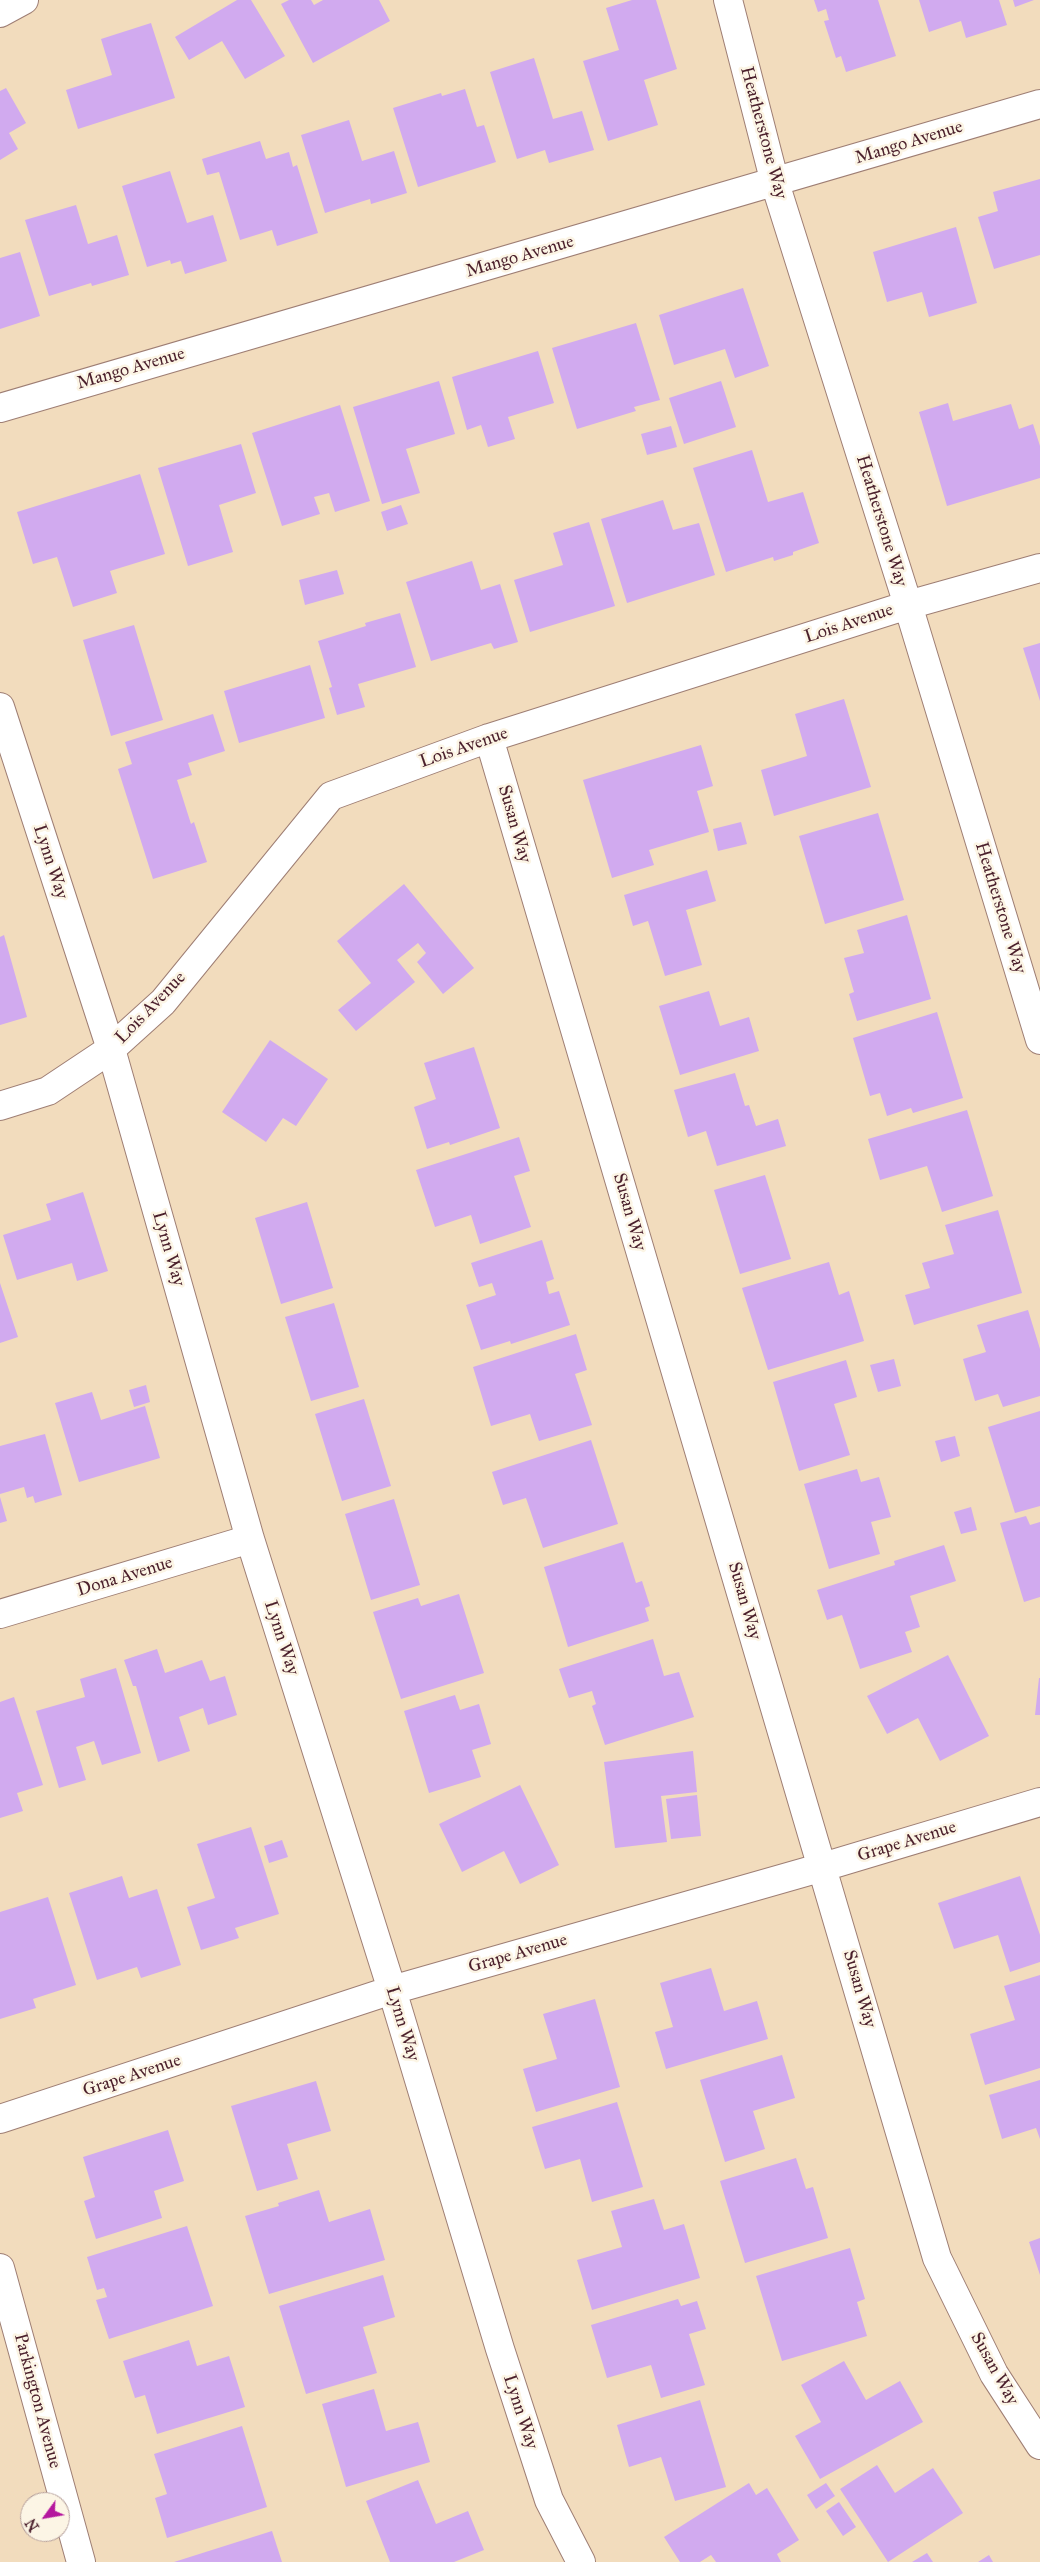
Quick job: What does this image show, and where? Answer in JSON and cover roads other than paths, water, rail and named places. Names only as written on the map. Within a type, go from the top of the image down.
[{"type":"street","points":[[0,13],[24,0]]},
{"type":"street","name":"Heatherstone Way","points":[[728,0],[775,183],[908,605],[1040,1040]]},
{"type":"street","name":"Mango Avenue","points":[[0,408],[1040,104]]},
{"type":"street","name":"Lois Avenue","points":[[0,1106],[48,1091],[111,1049],[163,1002],[331,796],[489,738],[908,605],[1040,568]]},
{"type":"street","name":"Lynn Way","points":[[0,707],[111,1049],[250,1540],[392,1990],[500,2349],[549,2500],[581,2562]]},
{"type":"street","name":"Susan Way","points":[[489,738],[937,2258],[994,2374],[1040,2446]]},
{"type":"street","name":"Dona Avenue","points":[[0,1614],[250,1540]]},
{"type":"street","name":"Grape Avenue","points":[[0,2119],[392,1990],[823,1867],[1040,1802]]},
{"type":"street","name":"Parkington Avenue","points":[[0,2268],[81,2562]]}]
